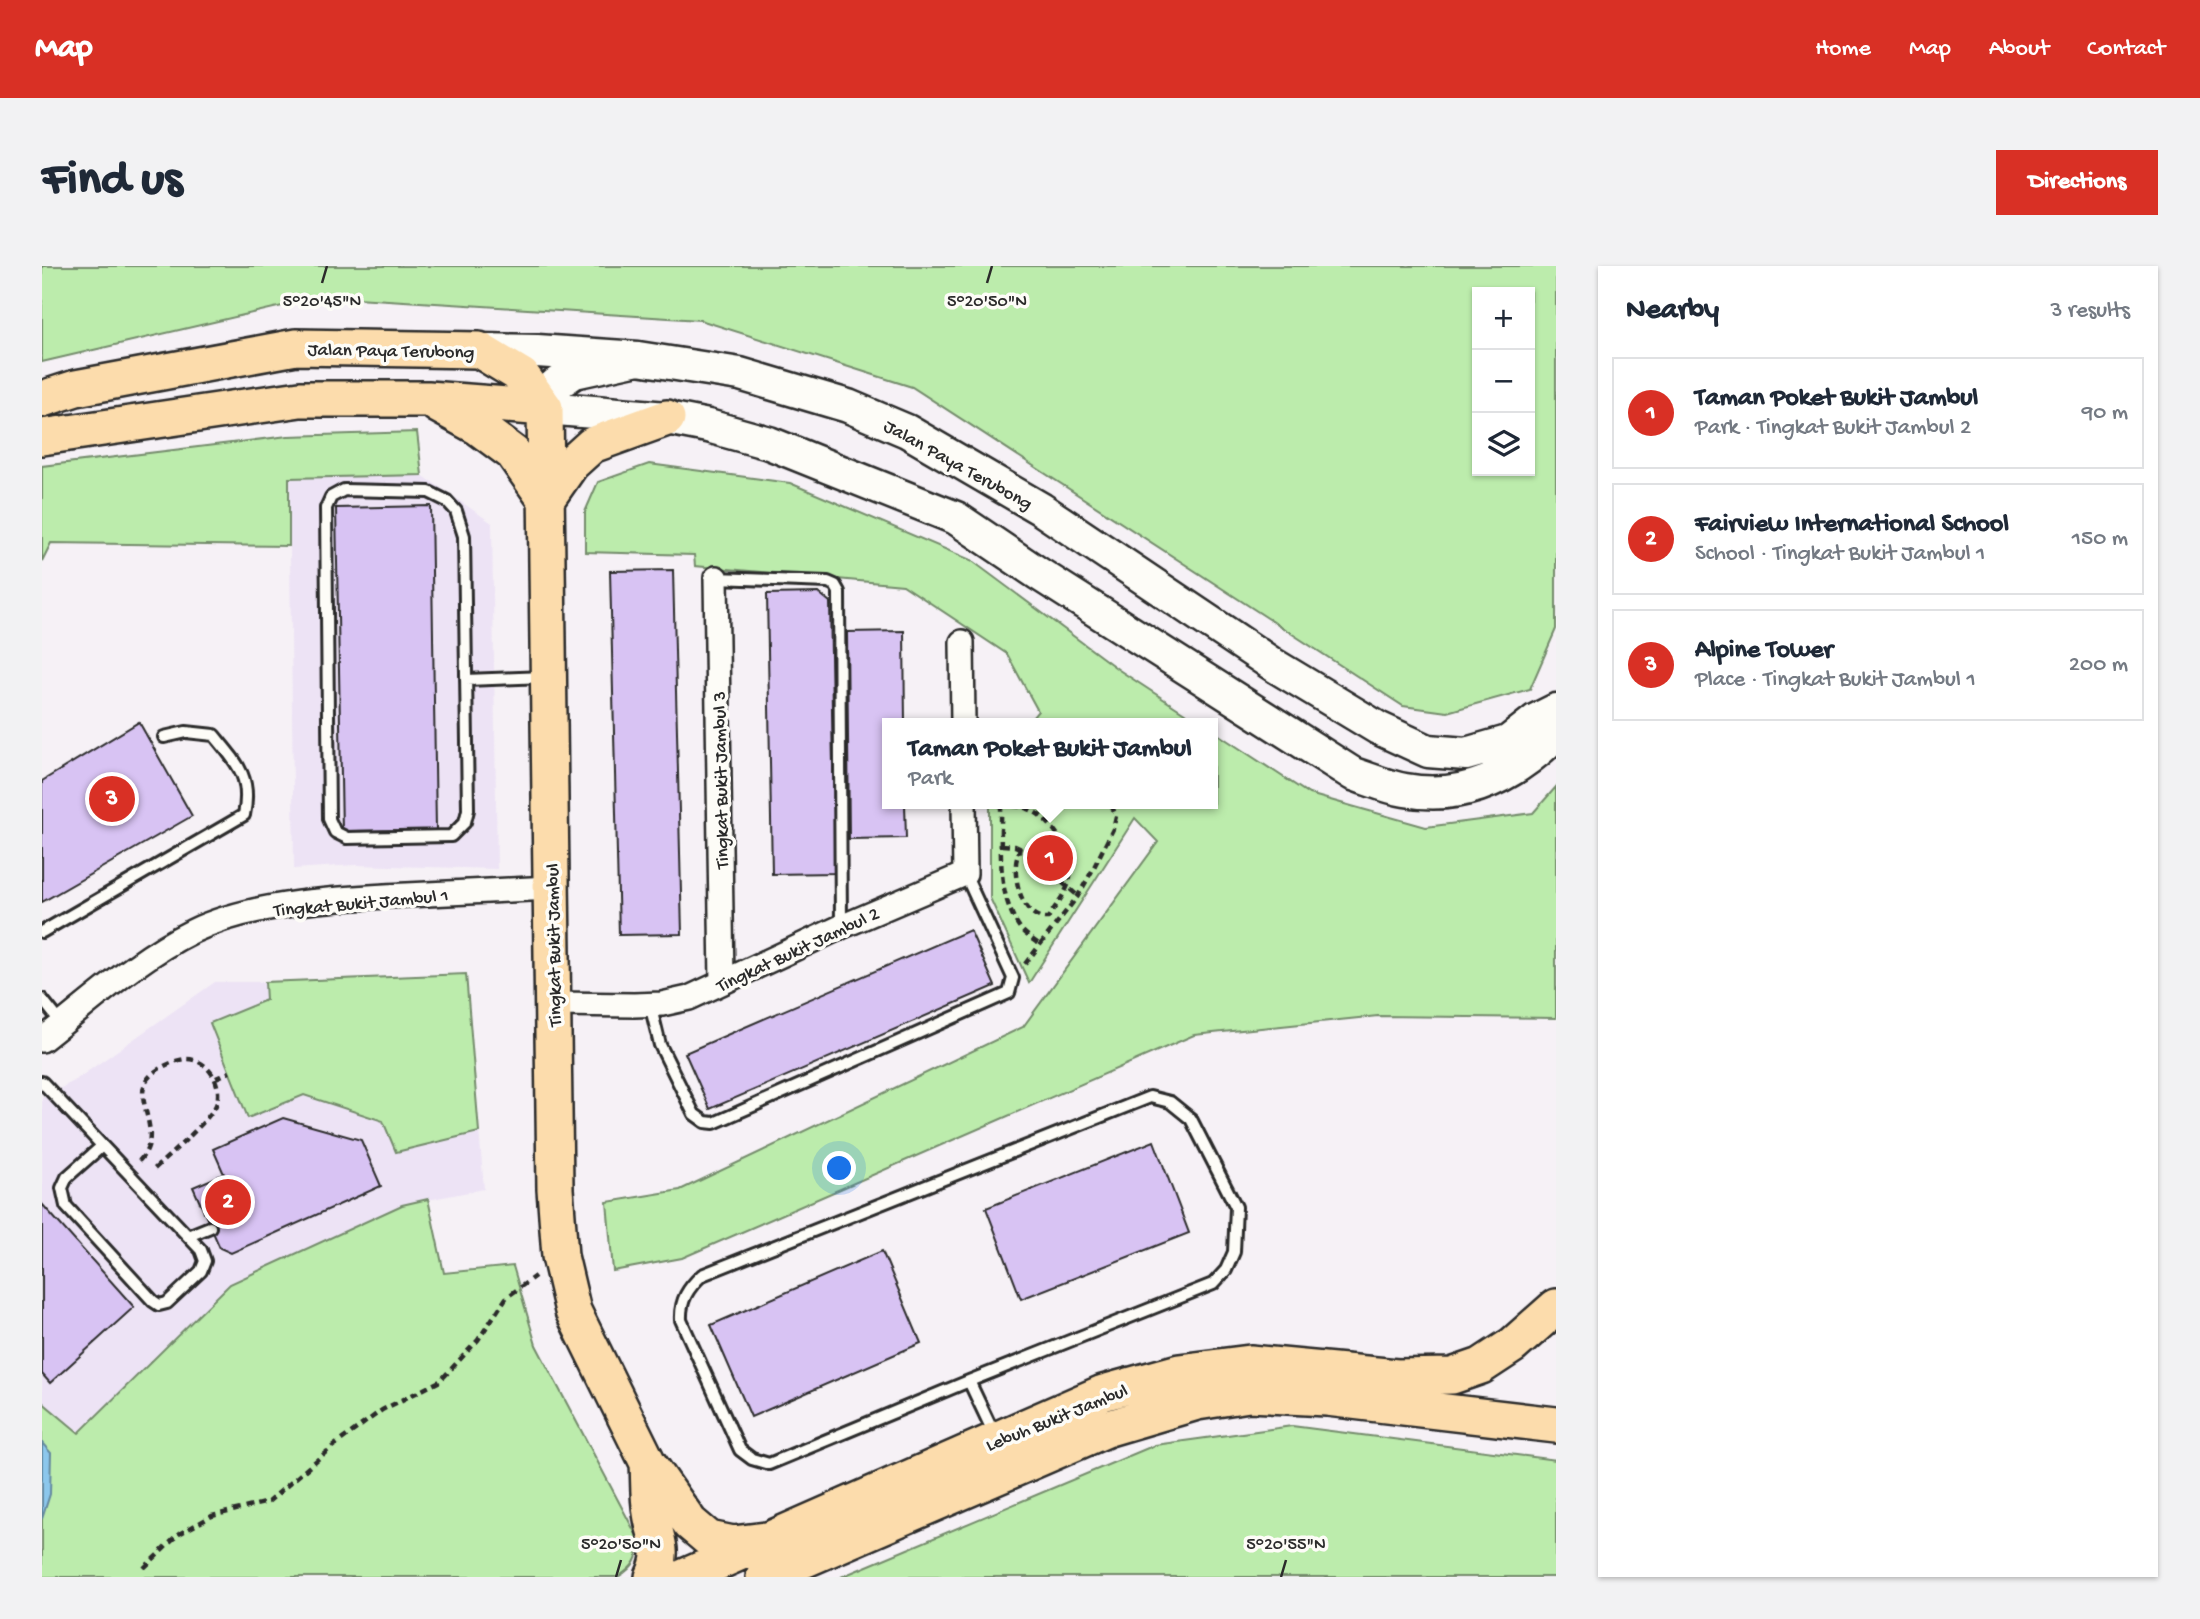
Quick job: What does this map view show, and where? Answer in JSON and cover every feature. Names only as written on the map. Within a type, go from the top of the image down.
[{"type":"main road","name":"Jalan Paya Terubong","points":[[42,399],[89,386],[296,348],[537,351],[638,358],[740,374],[848,406],[907,430],[1041,509],[1272,664],[1378,728],[1428,751],[1466,754],[1508,741],[1536,720],[1556,710]]},
{"type":"main road","points":[[479,349],[522,376],[545,408]]},
{"type":"main road","points":[[545,408],[555,385],[574,372],[638,358]]},
{"type":"main road","points":[[42,437],[300,399],[428,399],[667,418],[708,426],[769,443],[956,518],[1353,774],[1404,790],[1452,793],[1496,779],[1534,755],[1556,734]]},
{"type":"main road","points":[[428,399],[478,427],[513,453],[546,500],[571,464],[592,445],[667,418]]},
{"type":"main road","name":"Tingkat Bukit Jambul","points":[[545,408],[555,1189],[560,1256],[573,1311],[648,1463],[690,1523],[709,1539],[733,1544],[774,1539]]},
{"type":"main road","name":"Lebuh Bukit Jambul","points":[[684,1577],[1103,1393],[1179,1372],[1250,1363],[1398,1377],[1452,1376],[1481,1366],[1513,1345],[1556,1306]]},
{"type":"main road","name":"Lebuh Bukit Jambul","points":[[764,1577],[1109,1429],[1197,1402],[1250,1394],[1327,1398],[1556,1425]]},
{"type":"main road","points":[[648,1463],[650,1513],[660,1550],[653,1577]]},
{"type":"street","name":"Tingkat Bukit Jambul 3","points":[[716,578],[722,982]]},
{"type":"street","points":[[961,642],[963,718]]},
{"type":"street","points":[[964,809],[965,874]]},
{"type":"street","name":"Tingkat Bukit Jambul 2","points":[[554,1004],[650,1004],[689,998],[841,927],[965,874]]},
{"type":"street","name":"Tingkat Bukit Jambul 1","points":[[42,1040],[150,955],[195,930],[241,915],[292,904],[364,897],[551,888]]},
{"type":"lane","points":[[344,491],[429,492],[447,501],[456,511],[464,536],[466,680],[468,810],[465,822],[459,830],[451,836],[347,838],[335,832],[329,819],[328,792],[326,508],[331,497],[344,491]]},
{"type":"lane","points":[[716,578],[828,582],[835,585],[839,592],[841,927]]},
{"type":"lane","points":[[466,680],[548,677]]},
{"type":"lane","points":[[42,932],[244,815],[248,795],[238,764],[214,735],[186,732],[164,737]]},
{"type":"lane","points":[[650,1004],[660,1045],[694,1114],[705,1122],[714,1123],[1009,993],[1013,978],[965,874]]},
{"type":"lane","points":[[42,999],[62,1024]]},
{"type":"lane","points":[[42,1082],[201,1250],[205,1261],[201,1271],[167,1303],[159,1305],[153,1301],[66,1206],[62,1188],[67,1177],[102,1146]]},
{"type":"lane","points":[[1150,1097],[1170,1102],[1191,1119],[1236,1207],[1234,1252],[1226,1270],[1213,1284],[969,1381],[769,1464],[752,1460],[740,1450],[681,1320],[681,1307],[688,1289],[702,1275],[1136,1101],[1150,1097]]},
{"type":"lane","points":[[188,1236],[210,1227]]},
{"type":"lane","points":[[969,1381],[996,1439]]},
{"type":"path","points":[[1001,809],[1003,889],[1008,907],[1021,930],[1041,946],[1078,895],[1113,829],[1116,816],[1113,809]]},
{"type":"path","points":[[1020,847],[1016,879],[1025,905],[1031,913],[1048,918],[1068,887],[1068,856],[1058,833],[1029,809]]},
{"type":"path","points":[[1002,845],[1020,847],[1078,895]]},
{"type":"path","points":[[128,1173],[145,1155],[150,1145],[151,1133],[143,1092],[146,1081],[152,1073],[176,1061],[199,1061],[216,1078],[219,1090],[216,1104],[208,1117],[138,1184]]},
{"type":"path","points":[[216,1078],[230,1072]]},
{"type":"path","points":[[144,1568],[179,1534],[212,1516],[268,1502],[332,1447],[382,1410],[440,1381],[478,1340],[506,1298],[560,1256]]},
{"type":"shaded area","points":[[422,475],[492,523],[497,869],[355,865],[294,869],[289,478]]},
{"type":"shaded area","points":[[466,974],[484,1189],[402,1205],[230,1284],[78,1433],[42,1402],[42,1098],[74,1081],[215,982]]},
{"type":"green space","points":[[42,266],[1556,266],[1556,629],[1530,689],[1447,712],[1403,706],[912,387],[700,320],[325,296],[42,362]]},
{"type":"green space","points":[[417,432],[422,475],[289,478],[289,546],[51,543],[42,561],[42,466],[288,436]]},
{"type":"green space","points":[[649,464],[790,483],[971,560],[1119,670],[1192,718],[1032,718],[1038,711],[1007,654],[903,585],[695,566],[694,555],[585,552],[585,512],[598,482]]},
{"type":"green space","points":[[1218,734],[1309,794],[1426,827],[1533,813],[1556,787],[1556,1018],[1378,1016],[1194,1035],[682,1258],[613,1271],[607,1202],[680,1190],[1023,1027],[1158,842],[1135,818],[1029,983],[990,898],[990,809],[1218,809]]},
{"type":"green space","points":[[466,974],[479,1132],[396,1152],[383,1121],[304,1095],[248,1118],[210,1023],[266,1000],[265,982]]},
{"type":"green space","points":[[428,1199],[444,1273],[513,1266],[536,1345],[639,1540],[637,1557],[628,1570],[618,1577],[42,1577],[42,1402],[79,1433],[230,1284],[402,1205]]},
{"type":"green space","points":[[1292,1426],[1556,1460],[1556,1577],[841,1577],[1155,1445]]},
{"type":"water","points":[[42,1443],[51,1453],[50,1494],[42,1519]]},
{"type":"building","points":[[431,506],[436,830],[342,831],[336,508]]},
{"type":"building","points":[[673,570],[682,934],[619,935],[610,571]]},
{"type":"building","points":[[819,593],[830,602],[835,873],[772,874],[767,594]]},
{"type":"building","points":[[904,631],[905,718],[882,718],[882,809],[905,809],[906,838],[849,839],[847,632]]},
{"type":"building","points":[[139,722],[192,816],[42,902],[42,781]]},
{"type":"building","points":[[970,930],[995,986],[710,1109],[685,1053]]},
{"type":"building","points":[[283,1118],[361,1140],[381,1186],[231,1253],[220,1248],[193,1187],[224,1174],[213,1149]]},
{"type":"building","points":[[1154,1141],[1189,1233],[1021,1299],[986,1208]]},
{"type":"building","points":[[42,1204],[134,1307],[50,1383],[42,1374]]},
{"type":"building","points":[[882,1251],[921,1343],[751,1417],[711,1325]]},
{"type":"place","name":"Alpine Tower","points":[[112,799]]},
{"type":"place","name":"Taman Poket Bukit Jambul","points":[[1050,858]]},
{"type":"place","name":"Fairview International School","points":[[228,1202]]}]
